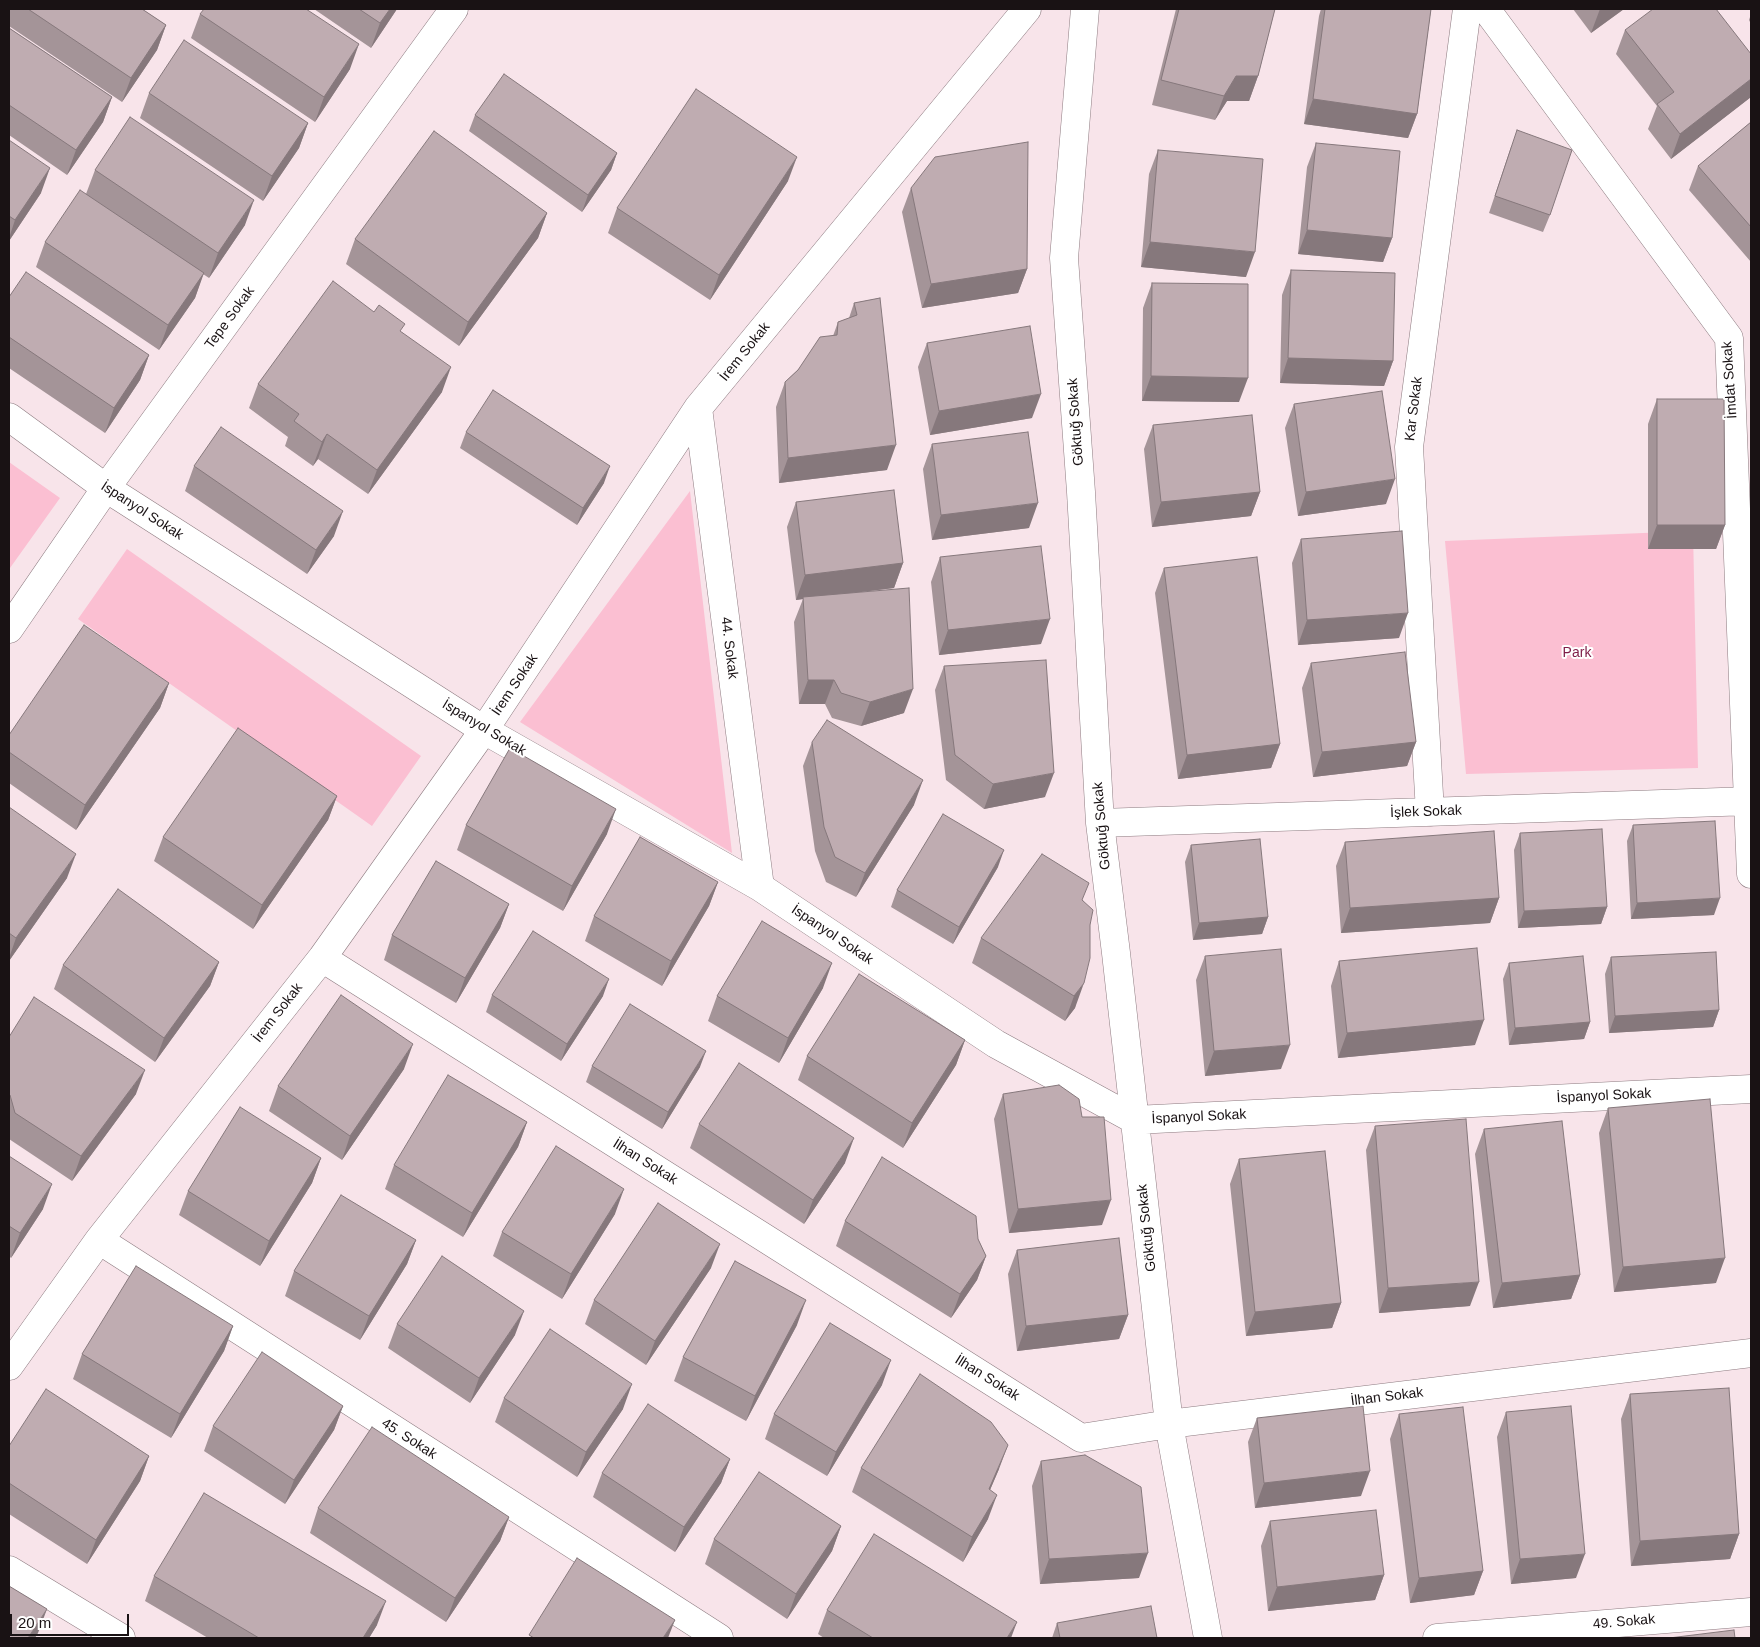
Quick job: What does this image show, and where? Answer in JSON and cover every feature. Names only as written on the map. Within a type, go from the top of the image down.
[{"type":"street","name":"Tepe Sokak","points":[[9,629],[106,488],[454,9]]},
{"type":"street","name":"İrem Sokak","points":[[9,1366],[99,1240],[322,958],[484,730],[698,408],[1027,9]]},
{"type":"street","name":"Göktuğ Sokak","points":[[1085,9],[1064,258],[1100,823],[1169,1424],[1208,1638]]},
{"type":"street","name":"Kar Sokak","points":[[1430,812],[1409,447],[1467,9]]},
{"type":"street","name":"İmdat Sokak","points":[[1486,9],[1729,338],[1750,801],[1751,874]]},
{"type":"street","name":"44. Sokak","points":[[698,408],[760,887]]},
{"type":"street","name":"İspanyol Sokak","points":[[9,417],[106,488],[484,730],[760,887],[996,1044],[1135,1120],[1751,1089]]},
{"type":"street","name":"İşlek Sokak","points":[[1100,823],[1750,801]]},
{"type":"street","name":"İlhan Sokak","points":[[322,958],[1082,1438],[1169,1424],[1751,1353]]},
{"type":"street","name":"45. Sokak","points":[[99,1240],[719,1638]]},
{"type":"street","points":[[9,1570],[121,1638]]},
{"type":"street","name":"49. Sokak","points":[[1437,1638],[1751,1612]]},
{"type":"green space","points":[[9,462],[60,498],[10,568],[9,567]]},
{"type":"green space","points":[[690,491],[732,853],[520,722]]},
{"type":"green space","name":"Park","points":[[1693,531],[1698,768],[1466,774],[1445,541]]},
{"type":"green space","points":[[127,549],[421,756],[372,826],[78,619]]},
{"type":"building","points":[[28,9],[142,9],[166,25],[131,78]]},
{"type":"building","points":[[204,9],[306,9],[359,44],[324,97],[200,14]]},
{"type":"building","points":[[359,9],[390,9],[380,23]]},
{"type":"building","points":[[1179,9],[1275,9],[1258,76],[1236,76],[1224,96],[1161,80]]},
{"type":"building","points":[[1325,9],[1431,9],[1417,114],[1313,99]]},
{"type":"building","points":[[1653,9],[1716,9],[1751,54],[1751,79],[1680,134],[1657,104],[1674,92],[1625,30]]},
{"type":"building","points":[[9,28],[112,97],[76,150],[9,105]]},
{"type":"building","points":[[184,40],[308,123],[272,176],[149,93]]},
{"type":"building","points":[[504,74],[617,153],[588,195],[475,115]]},
{"type":"building","points":[[696,89],[797,157],[719,275],[617,208]]},
{"type":"building","points":[[130,117],[254,200],[218,253],[95,170]]},
{"type":"building","points":[[1751,122],[1751,227],[1698,166]]},
{"type":"building","points":[[1517,130],[1572,150],[1550,215],[1495,196]]},
{"type":"building","points":[[434,131],[547,213],[468,322],[355,239]]},
{"type":"building","points":[[9,140],[50,168],[15,220],[9,216]]},
{"type":"building","points":[[1028,142],[1027,269],[931,284],[911,188],[935,157]]},
{"type":"building","points":[[1316,143],[1400,151],[1392,238],[1307,230]]},
{"type":"building","points":[[1158,150],[1263,159],[1255,252],[1150,242]]},
{"type":"building","points":[[80,190],[204,273],[168,325],[45,242]]},
{"type":"building","points":[[1291,270],[1395,273],[1393,361],[1288,358]]},
{"type":"building","points":[[26,272],[149,355],[114,408],[9,337],[9,297]]},
{"type":"building","points":[[333,281],[374,312],[379,305],[405,324],[400,331],[451,367],[377,470],[327,434],[322,442],[294,421],[299,414],[258,384]]},
{"type":"building","points":[[1152,283],[1248,284],[1248,378],[1151,376]]},
{"type":"building","points":[[880,298],[896,445],[788,458],[785,382],[798,370],[820,337],[837,335],[838,322],[857,315],[854,303]]},
{"type":"building","points":[[1030,326],[1041,394],[939,411],[927,343]]},
{"type":"building","points":[[493,390],[610,466],[583,508],[466,432]]},
{"type":"building","points":[[1382,391],[1395,479],[1306,492],[1294,404]]},
{"type":"building","points":[[1657,399],[1724,399],[1725,525],[1657,525]]},
{"type":"building","points":[[1252,415],[1260,492],[1161,502],[1153,425]]},
{"type":"building","points":[[221,427],[343,511],[316,550],[194,466]]},
{"type":"building","points":[[1028,432],[1038,503],[941,515],[932,444]]},
{"type":"building","points":[[894,490],[903,563],[805,575],[796,502]]},
{"type":"building","points":[[1402,531],[1408,613],[1307,620],[1301,539]]},
{"type":"building","points":[[1041,546],[1050,619],[948,630],[940,557]]},
{"type":"building","points":[[1257,557],[1280,744],[1187,755],[1164,568]]},
{"type":"building","points":[[909,588],[913,689],[870,702],[841,693],[834,680],[808,680],[803,597]]},
{"type":"building","points":[[84,625],[169,683],[85,805],[9,752],[9,735]]},
{"type":"building","points":[[1405,652],[1416,742],[1322,752],[1311,663]]},
{"type":"building","points":[[1046,660],[1054,773],[993,784],[955,755],[944,666]]},
{"type":"building","points":[[827,720],[923,780],[865,873],[835,857],[824,827],[812,742]]},
{"type":"building","points":[[238,728],[337,796],[262,905],[163,837]]},
{"type":"building","points":[[510,748],[616,809],[572,886],[466,825]]},
{"type":"building","points":[[9,807],[76,854],[16,938],[9,933]]},
{"type":"building","points":[[943,814],[1004,850],[959,927],[897,890]]},
{"type":"building","points":[[1715,821],[1720,898],[1637,903],[1633,825]]},
{"type":"building","points":[[1602,829],[1607,907],[1524,911],[1520,833]]},
{"type":"building","points":[[1494,831],[1499,898],[1350,908],[1345,842]]},
{"type":"building","points":[[640,837],[718,882],[671,961],[594,916]]},
{"type":"building","points":[[1260,839],[1268,917],[1199,923],[1191,845]]},
{"type":"building","points":[[1042,854],[1089,883],[1082,900],[1093,910],[1090,925],[1090,958],[1084,983],[1074,996],[981,938]]},
{"type":"building","points":[[436,861],[509,904],[465,978],[392,935]]},
{"type":"building","points":[[118,889],[219,962],[164,1038],[63,965]]},
{"type":"building","points":[[762,921],[832,963],[788,1038],[717,996]]},
{"type":"building","points":[[533,931],[609,979],[567,1044],[492,995]]},
{"type":"building","points":[[1477,948],[1484,1020],[1347,1033],[1339,961]]},
{"type":"building","points":[[1281,949],[1290,1045],[1214,1051],[1205,956]]},
{"type":"building","points":[[1716,952],[1719,1010],[1615,1016],[1611,957]]},
{"type":"building","points":[[1583,956],[1590,1022],[1515,1028],[1509,963]]},
{"type":"building","points":[[859,974],[965,1040],[912,1123],[807,1056]]},
{"type":"building","points":[[341,995],[413,1044],[350,1136],[278,1086]]},
{"type":"building","points":[[34,997],[145,1070],[81,1156],[15,1113],[9,1094],[9,1037]]},
{"type":"building","points":[[630,1004],[706,1051],[668,1112],[592,1066]]},
{"type":"building","points":[[739,1063],[854,1138],[813,1200],[699,1124]]},
{"type":"building","points":[[448,1075],[527,1122],[472,1213],[394,1165]]},
{"type":"building","points":[[1059,1085],[1079,1099],[1082,1117],[1104,1117],[1111,1200],[1018,1209],[1003,1094]]},
{"type":"building","points":[[1710,1099],[1725,1258],[1623,1267],[1608,1108]]},
{"type":"building","points":[[240,1107],[321,1158],[269,1241],[188,1191]]},
{"type":"building","points":[[1466,1119],[1479,1282],[1388,1288],[1375,1126]]},
{"type":"building","points":[[1562,1121],[1580,1275],[1502,1283],[1484,1129]]},
{"type":"building","points":[[556,1146],[624,1189],[571,1274],[502,1232]]},
{"type":"building","points":[[1325,1151],[1341,1303],[1255,1312],[1239,1159]]},
{"type":"building","points":[[9,1156],[52,1184],[20,1233],[9,1226]]},
{"type":"building","points":[[882,1157],[976,1216],[978,1239],[986,1256],[960,1294],[845,1221]]},
{"type":"building","points":[[341,1195],[416,1240],[369,1316],[294,1271]]},
{"type":"building","points":[[658,1203],[720,1244],[655,1341],[594,1300]]},
{"type":"building","points":[[1119,1238],[1128,1315],[1026,1326],[1017,1250]]},
{"type":"building","points":[[442,1256],[524,1311],[479,1378],[397,1324]]},
{"type":"building","points":[[735,1261],[806,1300],[755,1396],[683,1357]]},
{"type":"building","points":[[136,1266],[233,1326],[180,1414],[82,1354]]},
{"type":"building","points":[[830,1323],[891,1360],[836,1452],[774,1414]]},
{"type":"building","points":[[550,1329],[632,1384],[586,1452],[504,1398]]},
{"type":"building","points":[[262,1352],[343,1406],[294,1480],[213,1426]]},
{"type":"building","points":[[920,1374],[991,1422],[1008,1445],[989,1489],[997,1495],[972,1537],[861,1468]]},
{"type":"building","points":[[1729,1388],[1739,1534],[1640,1541],[1630,1394]]},
{"type":"building","points":[[46,1389],[149,1456],[96,1540],[9,1483],[9,1446]]},
{"type":"building","points":[[648,1404],[730,1459],[684,1527],[602,1473]]},
{"type":"building","points":[[1363,1406],[1370,1471],[1264,1483],[1257,1418]]},
{"type":"building","points":[[1571,1406],[1585,1554],[1520,1559],[1506,1412]]},
{"type":"building","points":[[1463,1407],[1483,1571],[1419,1578],[1399,1414]]},
{"type":"building","points":[[372,1427],[509,1517],[455,1598],[318,1508]]},
{"type":"building","points":[[1085,1455],[1141,1487],[1148,1553],[1049,1559],[1041,1461]]},
{"type":"building","points":[[759,1472],[841,1526],[796,1594],[714,1539]]},
{"type":"building","points":[[204,1493],[386,1601],[363,1638],[259,1638],[154,1576]]},
{"type":"building","points":[[1376,1510],[1384,1575],[1277,1587],[1270,1521]]},
{"type":"building","points":[[874,1534],[1017,1622],[1007,1638],[873,1638],[827,1610]]},
{"type":"building","points":[[577,1558],[675,1620],[663,1638],[534,1638],[529,1635]]},
{"type":"building","points":[[9,1586],[47,1609],[28,1638],[9,1638]]},
{"type":"building","points":[[1151,1606],[1157,1638],[1060,1638],[1057,1623]]},
{"type":"building","points":[[1734,1630],[1735,1638],[1669,1638]]}]
